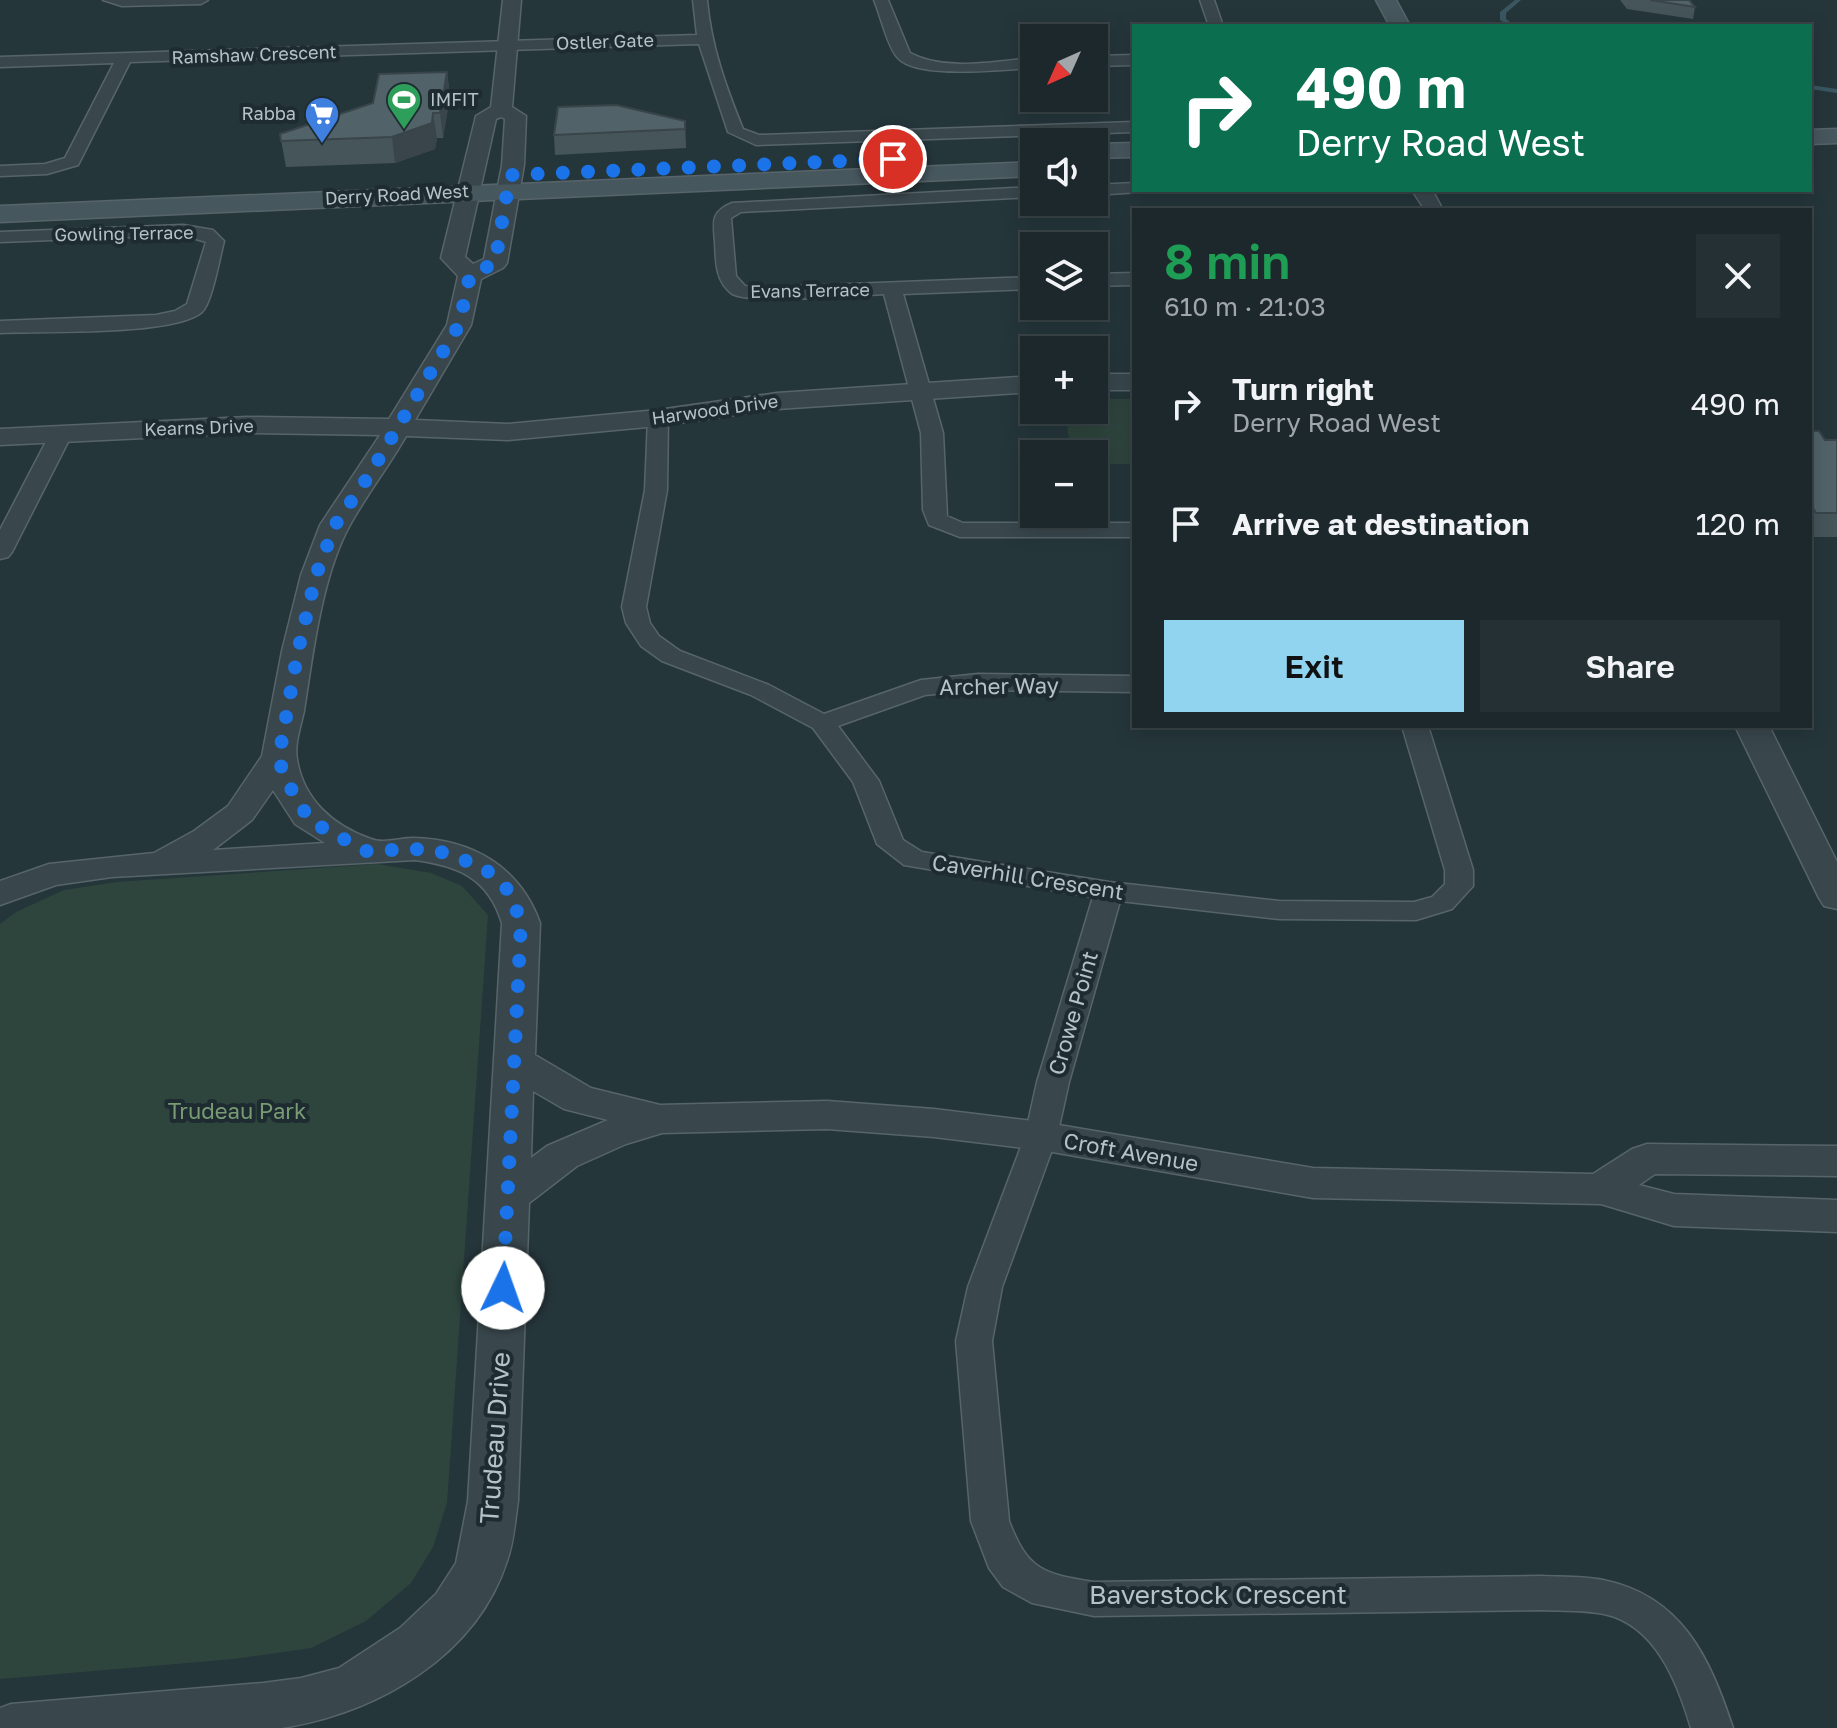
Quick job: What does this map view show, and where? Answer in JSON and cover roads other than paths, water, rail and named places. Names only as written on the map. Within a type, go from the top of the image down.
[{"type":"main road","points":[[1386,0],[1399,24]]},
{"type":"main road","points":[[1812,123],[1837,121]]},
{"type":"main road","points":[[1812,137],[1837,136]]},
{"type":"main road","points":[[1108,151],[1132,150]]},
{"type":"main road","name":"Derry Road West","points":[[508,183],[1020,155]]},
{"type":"main road","points":[[1108,166],[1132,165]]},
{"type":"main road","name":"Derry Road West","points":[[0,198],[1020,169]]},
{"type":"main road","name":"Derry Road West","points":[[0,214],[469,184]]},
{"type":"street","points":[[110,0],[201,0]]},
{"type":"street","points":[[501,110],[512,0]]},
{"type":"street","points":[[700,0],[703,39],[736,132],[756,140],[1132,127]]},
{"type":"street","points":[[881,0],[904,56],[909,60],[938,66],[1020,63]]},
{"type":"street","points":[[1207,0],[1215,24]]},
{"type":"street","name":"Ostler Gate","points":[[507,46],[703,39]]},
{"type":"street","name":"Ramshaw Crescent","points":[[0,62],[123,61],[507,46]]},
{"type":"street","points":[[1108,61],[1132,60]]},
{"type":"street","points":[[0,171],[47,169],[72,161],[123,61]]},
{"type":"street","points":[[501,110],[516,116],[508,183],[495,263],[470,275],[453,258],[486,116],[501,110]]},
{"type":"street","points":[[1108,189],[1132,188]]},
{"type":"street","name":"Evans Terrace","points":[[1020,193],[738,207],[724,213],[722,218],[727,277],[739,291],[892,290],[1020,284]]},
{"type":"street","name":"Gowling Terrace","points":[[0,237],[183,230],[207,234],[215,241],[196,307],[181,316],[156,321],[0,327]]},
{"type":"street","name":"Trudeau Drive","points":[[158,863],[207,839],[240,813],[279,756],[298,651],[316,575],[335,525],[459,325],[470,275]]},
{"type":"street","points":[[1108,280],[1132,279]]},
{"type":"street","name":"Evans Terrace","points":[[892,290],[932,433],[934,510],[937,520],[960,530],[1132,530]]},
{"type":"street","points":[[1108,382],[1132,382]]},
{"type":"street","name":"Harwood Drive","points":[[397,429],[508,432],[658,418],[777,401],[1020,385]]},
{"type":"street","name":"Caverhill Crescent","points":[[658,418],[661,452],[634,607],[638,623],[650,641],[671,656],[760,690],[822,723],[866,781],[885,830],[898,850],[914,859],[1109,891],[1279,910],[1416,911],[1442,903],[1459,886],[1459,870],[1416,728]]},
{"type":"street","name":"Kearns Drive","points":[[0,437],[247,425],[397,429]]},
{"type":"street","points":[[0,552],[61,434]]},
{"type":"street","name":"Archer Way","points":[[822,723],[921,688],[978,682],[1132,684]]},
{"type":"street","points":[[1753,728],[1837,898]]},
{"type":"street","points":[[279,756],[283,775],[310,821],[366,851]]},
{"type":"street","name":"Trudeau Drive","points":[[0,894],[49,875],[158,863],[415,849],[463,858],[483,867],[510,892],[521,923],[493,1501],[488,1538],[477,1574],[453,1608],[433,1629],[384,1670],[339,1692],[229,1718],[11,1728]]},
{"type":"street","name":"Crowe Point","points":[[1041,1136],[1053,1082],[1109,891]]},
{"type":"street","name":"Croft Avenue","points":[[514,1061],[578,1099],[661,1119],[827,1115],[934,1123],[1041,1136],[1313,1183],[1601,1189],[1674,1210],[1837,1216]]},
{"type":"street","name":"Croft Avenue","points":[[508,1197],[562,1156],[611,1134],[661,1119]]},
{"type":"street","name":"Baverstock Crescent","points":[[1041,1136],[985,1287],[974,1341],[990,1521],[1003,1556],[1017,1575],[1046,1591],[1094,1599],[1542,1593],[1607,1598],[1648,1616],[1680,1648],[1700,1685],[1712,1728]]},
{"type":"street","points":[[1601,1189],[1647,1159],[1837,1161]]},
{"type":"waterway","points":[[1510,24],[1503,20],[1503,12],[1518,0]]},
{"type":"waterway","points":[[1812,87],[1837,91]]},
{"type":"place","name":"IMFIT","points":[[404,131]]},
{"type":"place","name":"Rabba","points":[[322,145]]},
{"type":"park label","name":"Trudeau Park","points":[[237,1111]]}]
